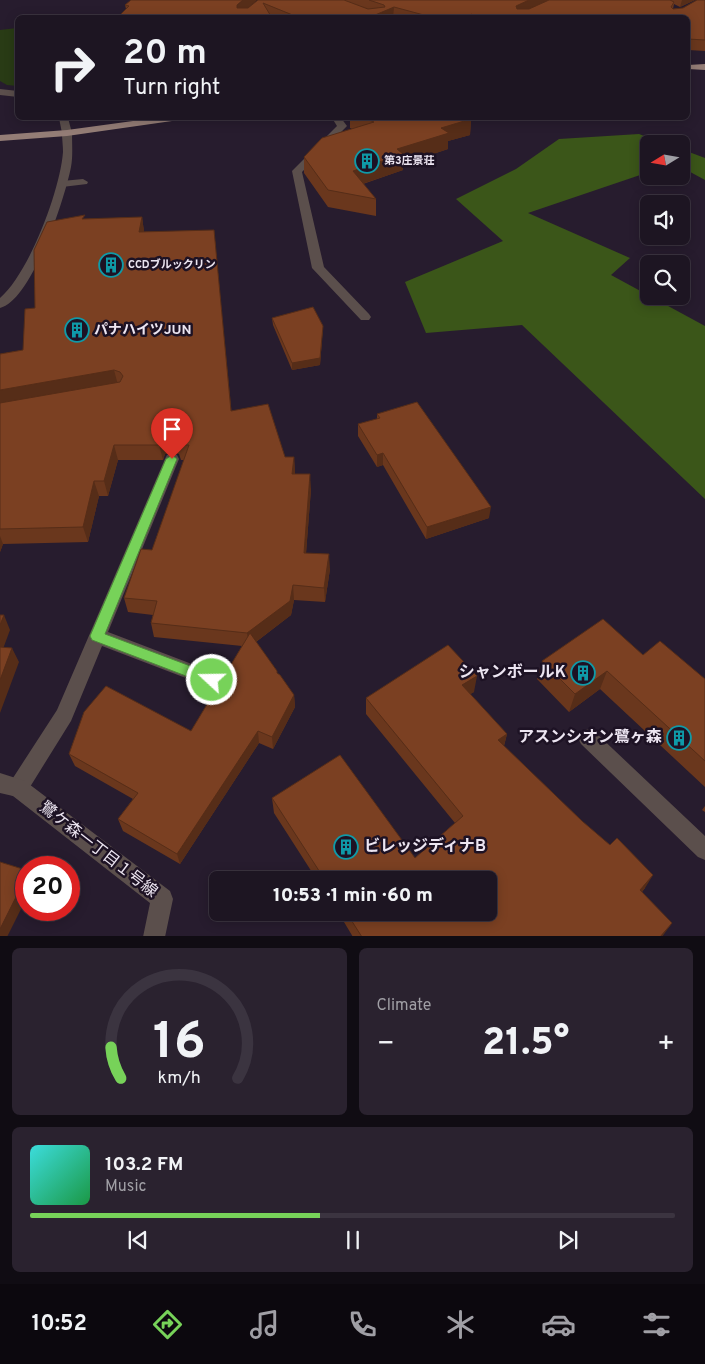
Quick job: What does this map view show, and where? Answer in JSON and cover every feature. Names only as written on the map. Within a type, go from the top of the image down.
[{"type":"main road","points":[[690,67],[705,67]]},
{"type":"main road","points":[[0,138],[67,133],[158,120]]},
{"type":"street","points":[[0,92],[15,94]]},
{"type":"street","points":[[0,304],[8,300],[31,267],[62,184],[68,152],[67,133],[64,120]]},
{"type":"street","points":[[338,120],[342,126],[297,171],[318,268],[365,317]]},
{"type":"street","points":[[62,184],[83,182]]},
{"type":"street","points":[[9,786],[64,715],[172,459]]},
{"type":"street","points":[[97,636],[212,680]]},
{"type":"street","points":[[588,738],[705,850]]},
{"type":"street","name":"鷺ケ森一丁目１号線","points":[[9,786],[162,899],[154,936]]},
{"type":"green space","points":[[15,28],[15,86],[7,85],[0,81],[0,30]]},
{"type":"green space","points":[[639,134],[642,135],[640,135],[640,175],[528,213],[630,258],[611,275],[640,291],[640,305],[666,305],[705,326],[705,499],[522,325],[426,333],[405,282],[503,241],[456,199],[516,169],[559,139]]},
{"type":"green space","points":[[690,152],[705,158],[705,180],[690,172]]},
{"type":"building","points":[[131,0],[243,0],[237,5],[237,8],[248,8],[258,0],[344,0],[368,9],[385,7],[369,0],[529,0],[516,6],[517,9],[529,9],[549,0],[670,0],[674,2],[671,7],[673,9],[683,8],[697,0],[705,0],[705,40],[690,39],[690,15],[424,15],[394,7],[375,15],[293,15],[263,3],[270,15],[120,15],[129,6],[125,5]]},
{"type":"building","points":[[369,120],[468,120],[441,128],[449,133],[397,149],[403,154],[353,171],[376,199],[328,190],[304,157],[322,138],[374,122]]},
{"type":"building","points":[[85,215],[82,219],[142,217],[139,232],[214,230],[231,411],[268,404],[285,457],[294,457],[292,474],[310,474],[304,553],[329,554],[324,588],[293,585],[290,601],[247,633],[151,623],[157,601],[124,598],[141,549],[152,550],[189,445],[178,445],[176,439],[169,437],[162,439],[159,445],[114,445],[104,481],[94,481],[83,527],[0,529],[0,403],[120,382],[123,376],[120,372],[114,370],[0,390],[0,354],[23,350],[25,309],[35,308],[34,250],[47,222]]},
{"type":"building","points":[[313,307],[323,326],[320,358],[292,363],[272,318]]},
{"type":"building","points":[[417,402],[491,507],[427,527],[383,453],[377,455],[358,424],[380,418],[377,414]]},
{"type":"building","points":[[0,615],[4,615],[0,625]]},
{"type":"building","points":[[603,619],[643,655],[660,641],[705,679],[705,761],[607,671],[575,694],[542,661]]},
{"type":"building","points":[[250,633],[294,695],[272,737],[258,731],[177,854],[118,819],[138,793],[69,754],[84,712],[106,686],[191,731]]},
{"type":"building","points":[[448,645],[477,676],[462,685],[507,734],[498,740],[582,821],[610,845],[617,838],[653,875],[640,890],[672,923],[661,936],[361,936],[352,921],[497,921],[497,871],[319,871],[272,798],[340,755],[415,858],[463,816],[366,698]]},
{"type":"building","points":[[0,647],[12,648],[0,680]]},
{"type":"building","points":[[0,862],[15,867],[15,899],[0,929]]},
{"type":"place","name":"第3庄景荘","points":[[367,161]]},
{"type":"place","name":"CCDブルックリン","points":[[111,265]]},
{"type":"place","name":"パナハイツJUN","points":[[77,330]]},
{"type":"place","name":"シャンボールK","points":[[583,673]]},
{"type":"place","name":"アスンシオン鷺ヶ森","points":[[679,738]]},
{"type":"place","name":"ビレッジディナB","points":[[346,847]]},
{"type":"route","points":[[172,459],[97,636],[212,680]]}]
